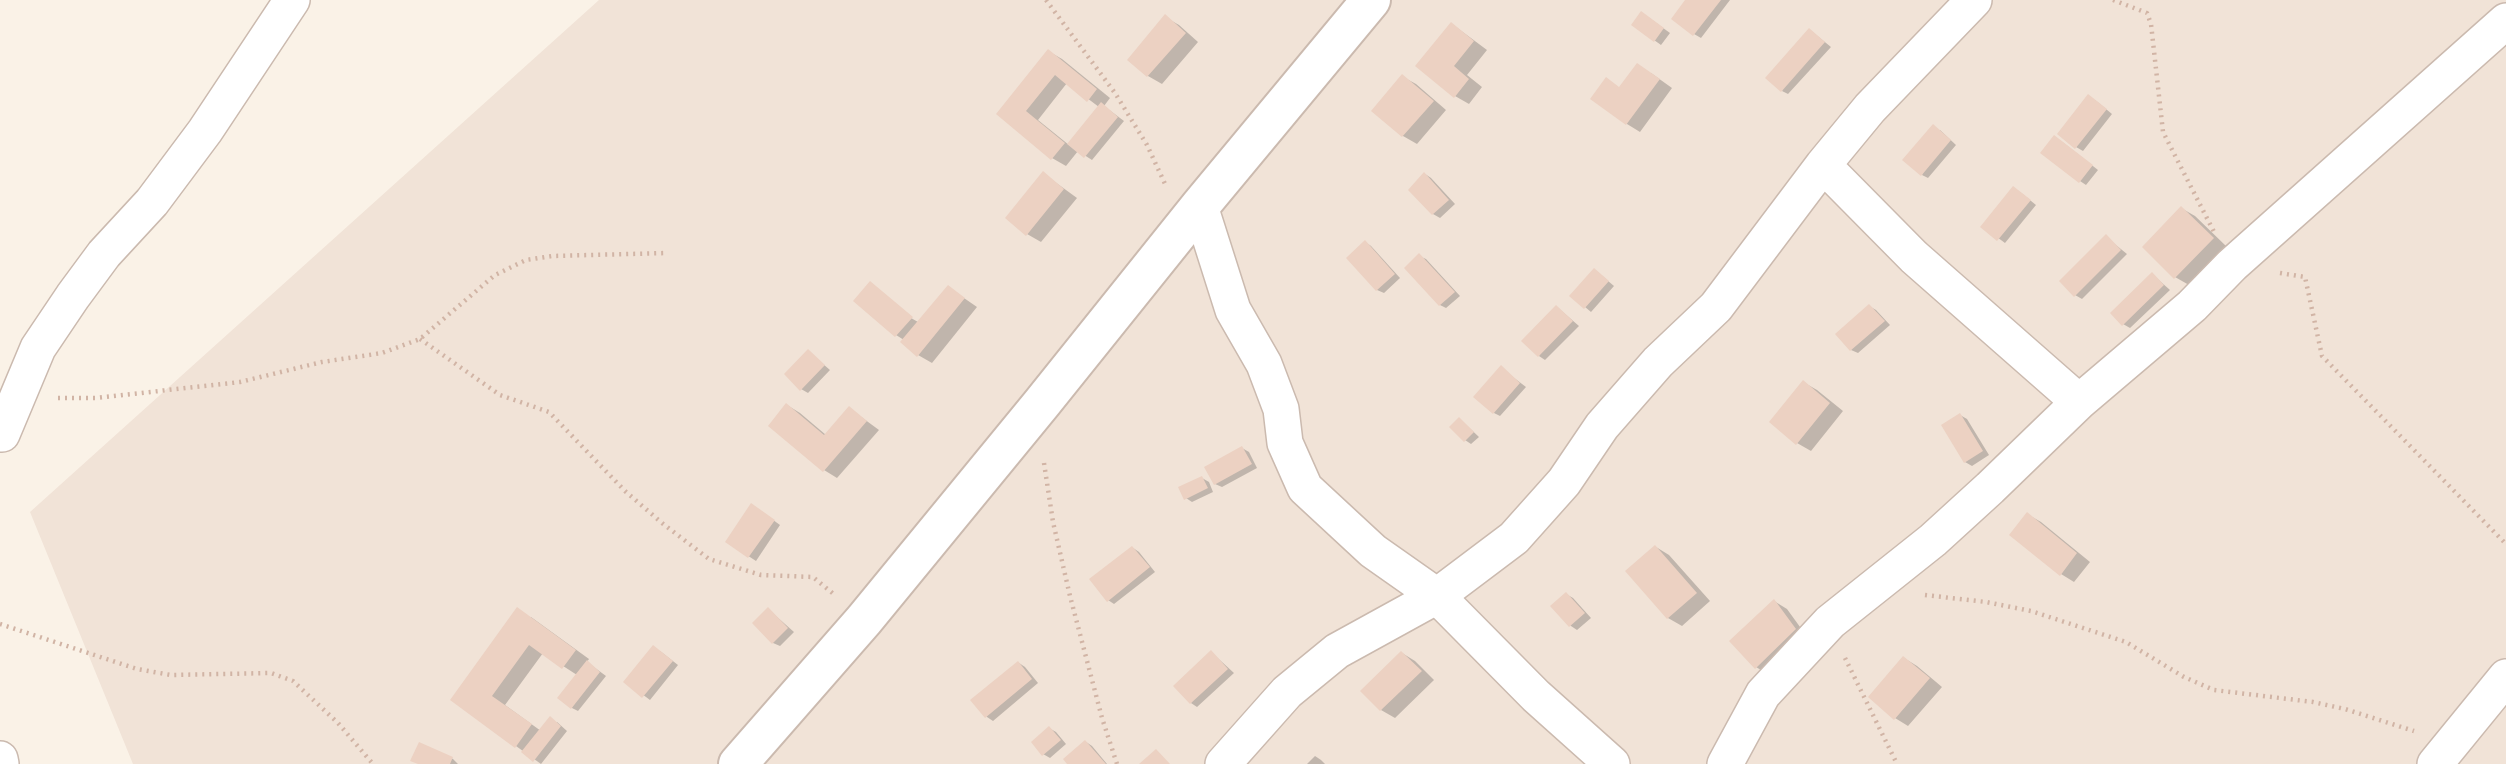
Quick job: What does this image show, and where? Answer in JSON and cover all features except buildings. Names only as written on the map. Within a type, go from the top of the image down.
[{"type":"street","points":[[5,428],[38,348],[104,254],[152,202],[205,131],[292,0]]},
{"type":"street","points":[[738,764],[864,620],[1371,0]]},
{"type":"street","points":[[1223,764],[1287,692],[1337,651],[1437,596],[1514,538],[1556,491],[1601,426],[1658,362],[1716,307],[1823,165],[1870,108],[1973,0]]},
{"type":"street","points":[[1725,764],[1763,694],[1830,622],[1872,590],[1990,488],[2079,402],[2192,306],[2232,265],[2506,21]]},
{"type":"street","points":[[1823,165],[1914,257],[2079,402]]},
{"type":"street","points":[[1200,206],[1233,310],[1264,364],[1281,409],[1285,443],[1305,488],[1373,551],[1437,596],[1536,696],[1612,764]]},
{"type":"street","points":[[2443,755],[2506,677]]},
{"type":"street","points":[[0,759],[1,764]]},
{"type":"path","points":[[1046,0],[1115,93],[1147,145],[1166,185],[1200,206]]},
{"type":"path","points":[[2113,0],[2147,13],[2151,24],[2163,132],[2232,265],[2305,277],[2322,356],[2506,544]]},
{"type":"path","points":[[5,428],[96,398],[240,382],[322,362],[382,353],[420,339],[495,275],[526,260],[552,256],[667,253]]},
{"type":"path","points":[[420,339],[500,395],[548,412],[625,491],[709,559],[761,575],[813,577],[864,620]]},
{"type":"path","points":[[1042,403],[1044,468],[1054,522],[1085,657],[1117,764]]},
{"type":"path","points":[[1872,590],[1986,602],[2031,611],[2126,642],[2184,677],[2214,690],[2313,702],[2345,709],[2396,724],[2443,755]]},
{"type":"path","points":[[1830,622],[1854,678],[1897,764]]},
{"type":"path","points":[[0,624],[137,669],[171,675],[271,673],[293,681],[338,723],[373,764]]},
{"type":"shaded area","points":[[599,0],[2506,0],[2506,764],[133,764],[30,512]]}]
